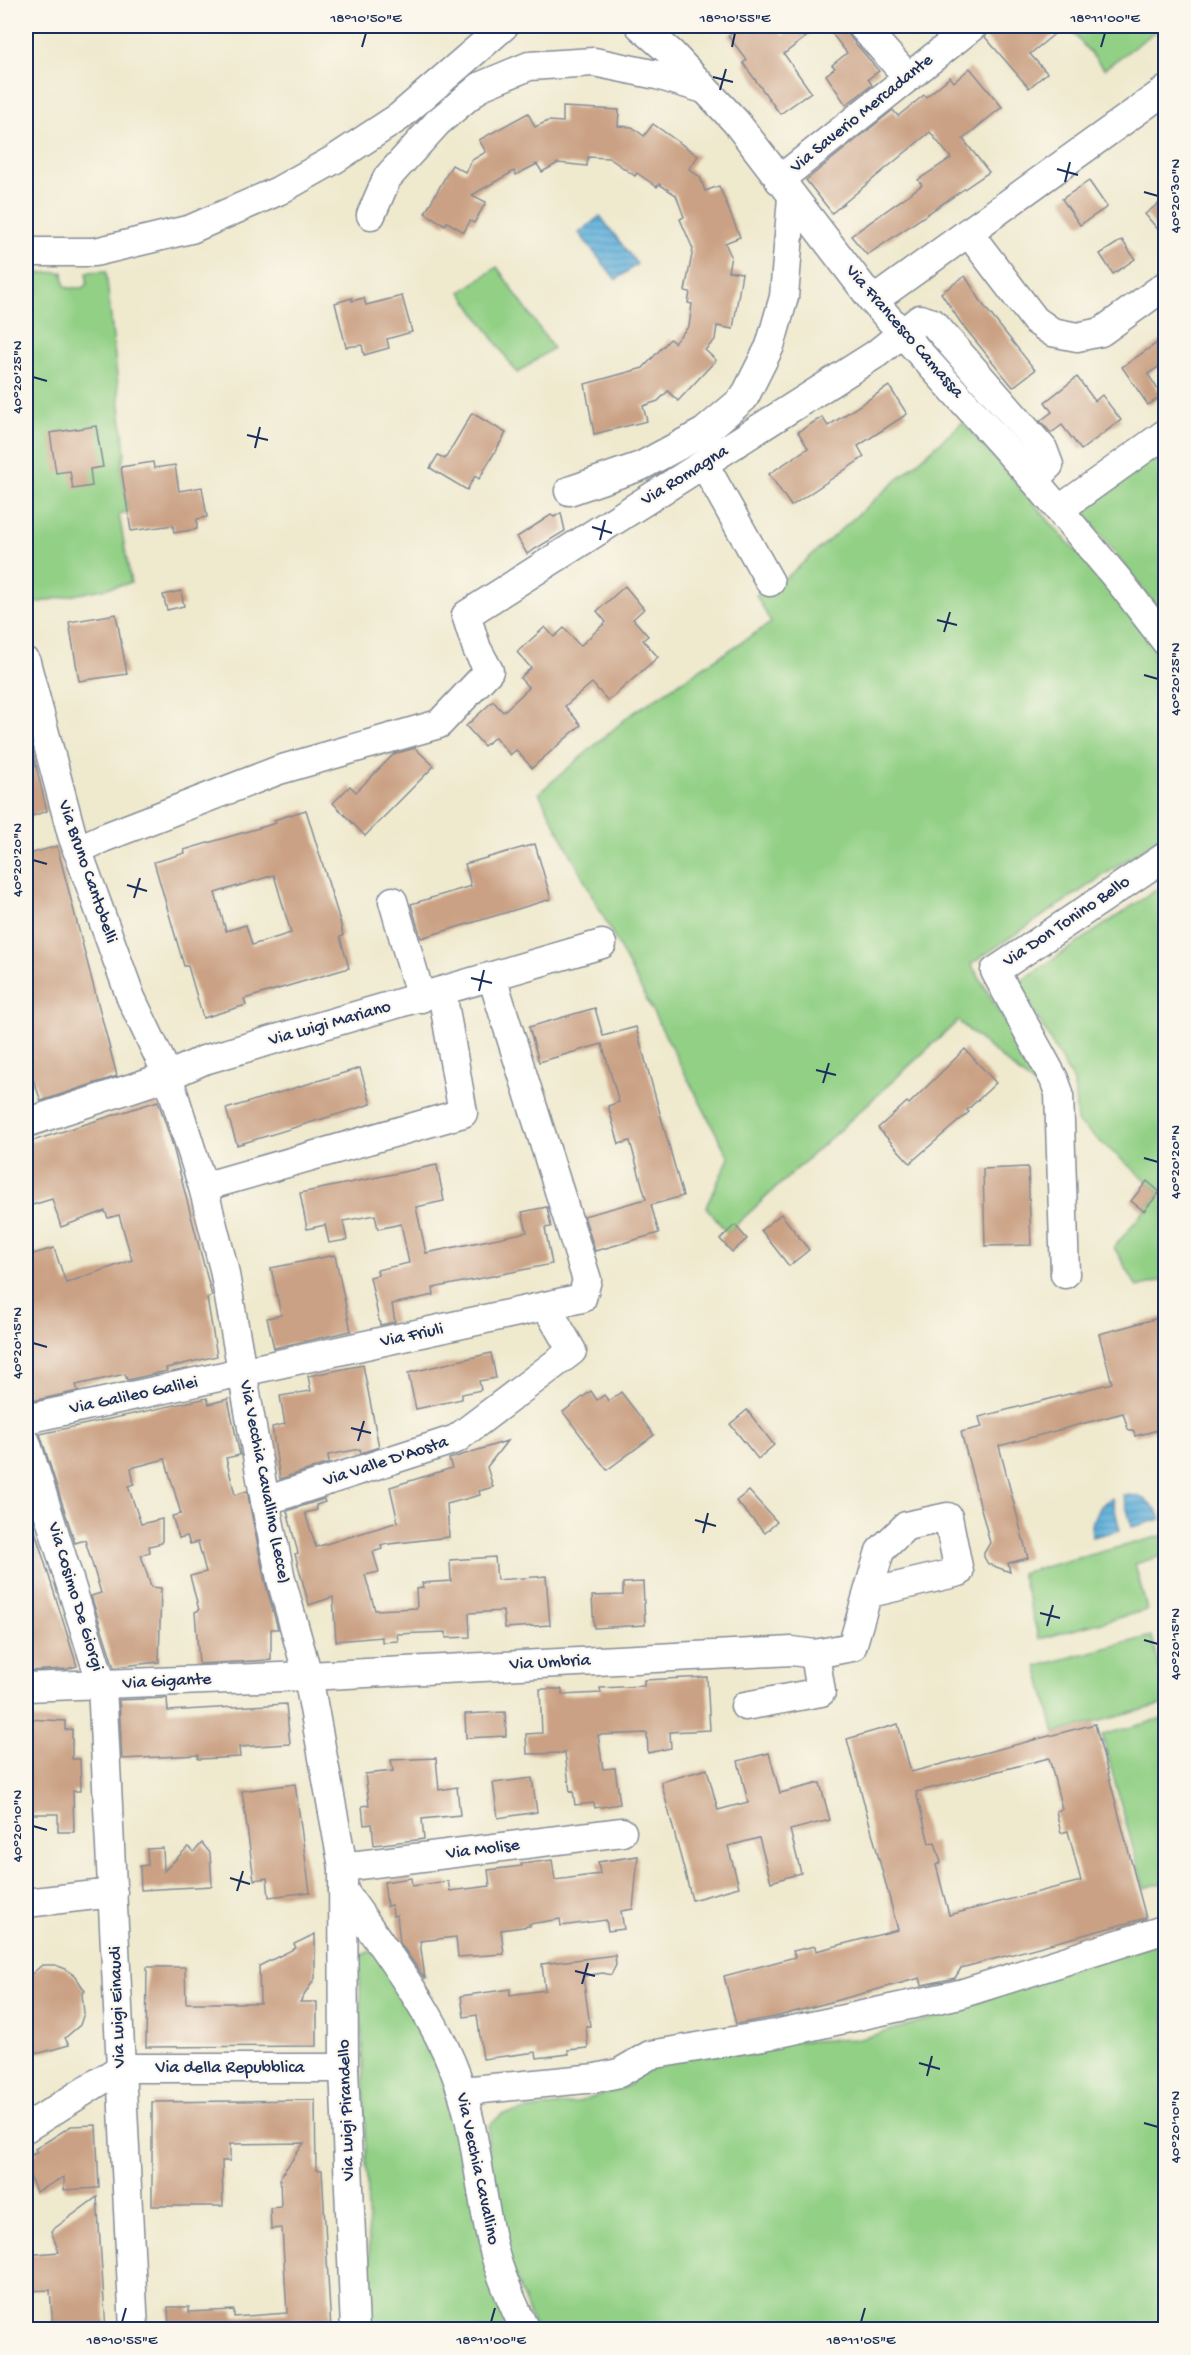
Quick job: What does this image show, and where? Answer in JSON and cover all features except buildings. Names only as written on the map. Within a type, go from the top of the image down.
[{"type":"street","points":[[26,252],[106,250],[191,228],[278,191],[335,159],[399,117],[504,26]]},
{"type":"street","name":"Via Francesco Camassa","points":[[640,26],[671,53],[736,122],[873,301],[1060,509],[1166,642]]},
{"type":"street","points":[[862,26],[908,77]]},
{"type":"street","name":"Via Saverio Mercadante","points":[[786,189],[908,77],[973,26]]},
{"type":"street","points":[[371,215],[387,178],[438,122],[481,86],[529,66],[594,62],[657,75],[706,90]]},
{"type":"street","points":[[873,301],[1166,90]]},
{"type":"street","points":[[568,491],[641,466],[704,432],[744,398],[770,346],[784,297],[786,189]]},
{"type":"street","points":[[968,232],[1035,320],[1052,332],[1077,337],[1101,332],[1166,285]]},
{"type":"street","name":"Via Romagna","points":[[77,850],[279,770],[439,724],[489,671],[477,649],[465,615],[876,354],[901,334]]},
{"type":"street","points":[[1060,509],[1166,433]]},
{"type":"street","points":[[704,464],[770,582]]},
{"type":"street","name":"Via Bruno Cantobelli","points":[[26,662],[77,850],[131,998],[168,1076]]},
{"type":"street","name":"Via Don Tonino Bello","points":[[1065,1274],[1059,1093],[1054,1079],[995,971],[1166,856]]},
{"type":"street","points":[[203,1187],[463,1113],[431,995],[393,901]]},
{"type":"street","name":"Via Luigi Mariano","points":[[26,1124],[168,1076],[204,1060],[602,944]]},
{"type":"street","name":"Via Friuli","points":[[243,1373],[582,1298],[587,1280],[492,977]]},
{"type":"street","name":"Via Vecchia Cavallino (Lecce)","points":[[168,1076],[203,1187],[224,1269],[281,1579],[308,1676],[343,1879]]},
{"type":"street","name":"Via Valle D'Aosta","points":[[265,1501],[456,1439],[572,1350],[546,1306]]},
{"type":"street","name":"Via Galileo Galilei","points":[[26,1419],[243,1373]]},
{"type":"street","name":"Via Cosimo De Giorgi","points":[[26,1442],[102,1685]]},
{"type":"street","name":"Via Umbria","points":[[308,1676],[804,1653],[852,1647],[870,1593]]},
{"type":"street","points":[[745,1706],[821,1692],[804,1653]]},
{"type":"street","name":"Via Gigante","points":[[26,1687],[308,1676]]},
{"type":"street","name":"Via Luigi Einaudi","points":[[102,1685],[134,2330]]},
{"type":"street","name":"Via Molise","points":[[343,1879],[622,1832]]},
{"type":"street","name":"Via Luigi Pirandello","points":[[343,1879],[344,2068],[355,2330]]},
{"type":"street","name":"Via Vecchia Cavallino","points":[[343,1879],[437,2032],[462,2091],[495,2256],[507,2292],[525,2330]]},
{"type":"street","points":[[26,1903],[113,1893]]},
{"type":"street","points":[[462,2091],[596,2078],[619,2073],[650,2055],[775,2034],[960,1994],[1166,1929]]},
{"type":"street","points":[[26,2128],[121,2068]]},
{"type":"street","name":"Via della Repubblica","points":[[121,2068],[344,2068]]},
{"type":"green space","points":[[1067,26],[1163,26],[1104,69]]},
{"type":"green space","points":[[497,267],[553,348],[517,373],[461,292]]},
{"type":"green space","points":[[106,271],[125,453],[121,467],[128,511],[119,515],[131,583],[26,605],[26,283],[41,273],[63,272],[64,284],[68,288],[83,288],[87,284],[87,272]]},
{"type":"green space","points":[[963,422],[1062,536],[1113,590],[1165,659],[1165,834],[971,964],[1041,1081],[1038,1089],[958,1021],[727,1233],[706,1207],[729,1158],[539,793],[630,715],[771,623],[756,595],[787,577]]},
{"type":"green space","points":[[1165,447],[1165,618],[1079,507]]},
{"type":"green space","points":[[1165,884],[1165,1280],[1137,1287],[1114,1247],[1160,1192],[1077,1122],[1074,1083],[1018,983]]},
{"type":"green space","points":[[1165,1535],[1165,1555],[1135,1564],[1147,1610],[1039,1639],[1021,1573]]},
{"type":"green space","points":[[1152,1636],[1165,1689],[1165,1704],[1055,1733],[1037,1666]]},
{"type":"green space","points":[[1165,1718],[1165,1882],[1144,1888],[1102,1735]]},
{"type":"green space","points":[[1165,1941],[1165,2329],[535,2329],[511,2266],[487,2145],[489,2126],[502,2114],[575,2103],[628,2086],[651,2059],[774,2042],[860,2039],[941,2016],[1111,1954]]},
{"type":"green space","points":[[374,1950],[444,2063],[516,2329],[372,2329],[359,1956]]},
{"type":"water","points":[[600,216],[637,264],[616,280],[579,233]]},
{"type":"water","points":[[1123,1495],[1146,1500],[1161,1519],[1132,1527]]},
{"type":"water","points":[[1112,1498],[1120,1530],[1092,1537],[1092,1525],[1096,1514],[1102,1505]]}]
